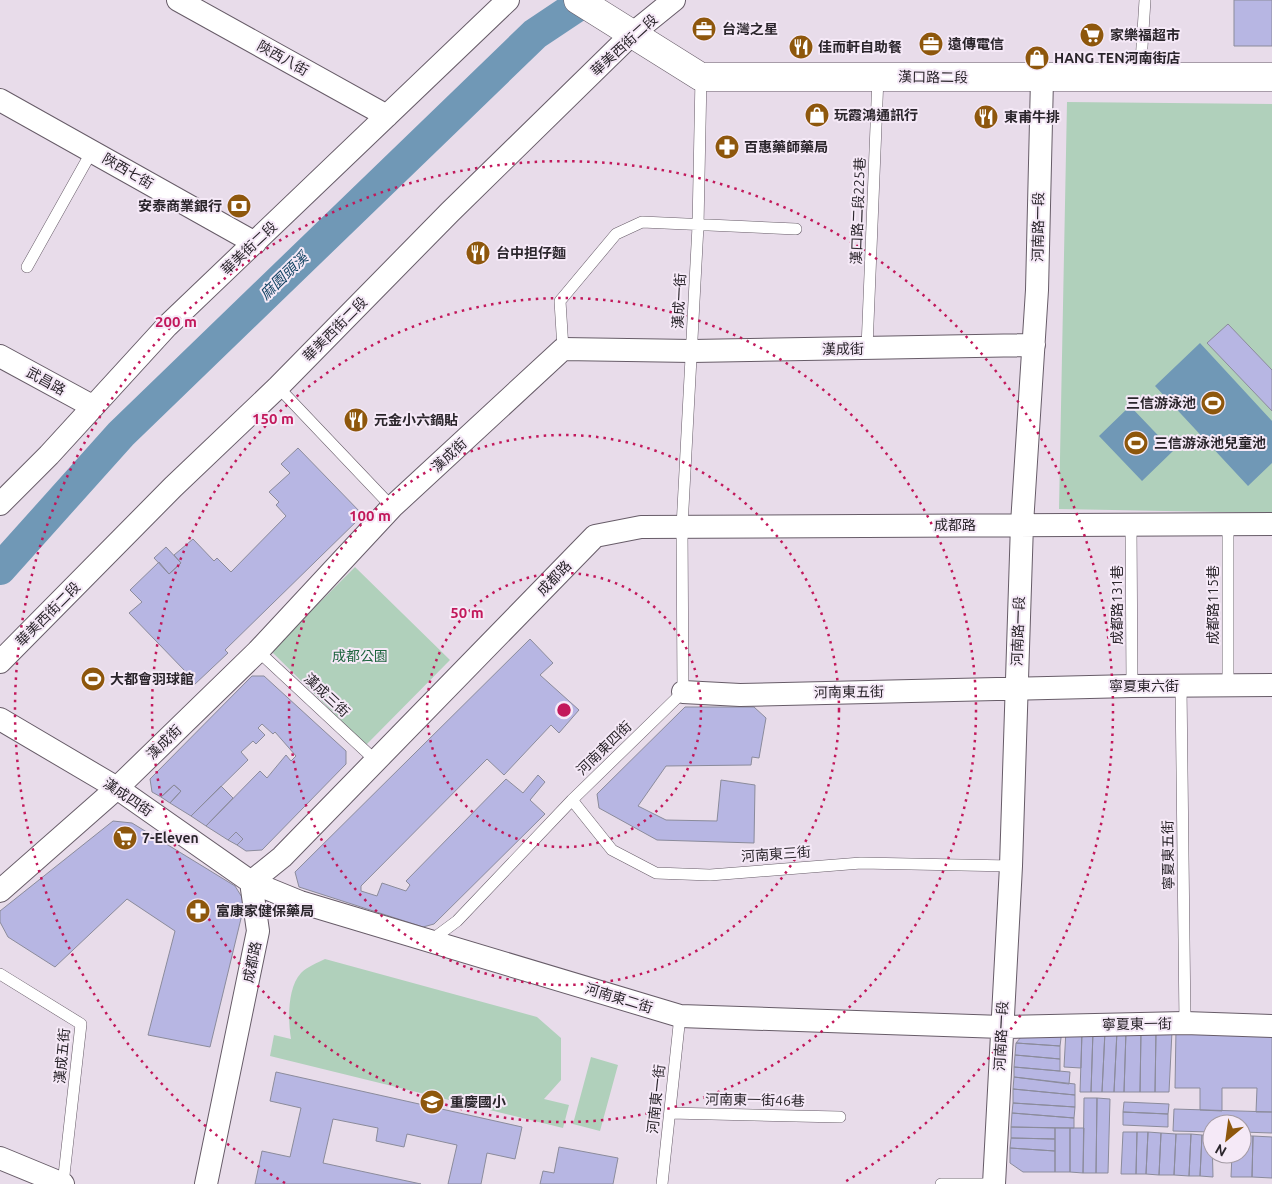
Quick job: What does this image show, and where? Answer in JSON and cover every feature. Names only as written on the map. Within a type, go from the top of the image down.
[{"type":"street","name":"陝西八街","points":[[178,0],[387,116]]},
{"type":"street","name":"華美街二段","points":[[0,504],[49,455],[167,326],[508,0]]},
{"type":"street","points":[[578,0],[701,77]]},
{"type":"street","name":"華美西街二段","points":[[0,662],[173,487],[278,387],[450,212],[621,27],[674,0]]},
{"type":"street","name":"漢口路二段","points":[[701,77],[878,76],[1042,79],[1272,77]]},
{"type":"street","name":"河南路一段","points":[[994,1184],[1011,866],[1022,524],[1034,345],[1042,79]]},
{"type":"street","name":"陜西七街","points":[[0,100],[255,243]]},
{"type":"street","name":"漢成街","points":[[0,891],[117,788],[258,651],[392,507],[563,349],[692,351],[1034,345]]},
{"type":"street","name":"武昌路","points":[[0,356],[92,406]]},
{"type":"street","name":"成都路","points":[[206,1184],[258,931],[251,882],[282,856],[595,536],[641,527],[1272,524]]},
{"type":"street","name":"寧夏東六街","points":[[1016,689],[1272,685]]},
{"type":"street","name":"河南東五街","points":[[682,692],[740,695],[1016,689]]},
{"type":"street","name":"漢成四街","points":[[0,719],[117,788],[251,882]]},
{"type":"street","name":"河南東二街","points":[[251,882],[300,902],[680,1016],[1002,1027]]},
{"type":"street","name":"寧夏東一街","points":[[1002,1027],[1185,1023],[1272,1026]]},
{"type":"street","points":[[0,1158],[63,1184]]},
{"type":"lane","points":[[1140,78],[1144,0]]},
{"type":"lane","name":"漢口路二段225巷","points":[[867,348],[878,76]]},
{"type":"lane","name":"漢成一街","points":[[682,527],[698,226],[701,77]]},
{"type":"lane","points":[[27,267],[92,151]]},
{"type":"lane","points":[[563,349],[560,301],[616,234],[642,222],[796,229]]},
{"type":"lane","points":[[278,387],[392,507]]},
{"type":"lane","name":"成都路131巷","points":[[1131,524],[1132,686]]},
{"type":"lane","name":"成都路115巷","points":[[1228,524],[1228,685]]},
{"type":"lane","points":[[682,527],[682,692]]},
{"type":"lane","name":"漢成三街","points":[[258,651],[376,760]]},
{"type":"lane","name":"寧夏東五街","points":[[1182,686],[1185,1023]]},
{"type":"lane","name":"河南東四街","points":[[429,942],[457,921],[572,800],[682,692]]},
{"type":"lane","name":"河南東三街","points":[[572,800],[612,850],[656,874],[710,874],[861,863],[1011,866]]},
{"type":"lane","name":"漢成五街","points":[[0,974],[81,1024],[63,1184]]},
{"type":"lane","name":"河南東一街","points":[[662,1184],[680,1016]]},
{"type":"lane","name":"河南東一街46巷","points":[[670,1113],[840,1117]]},
{"type":"lane","points":[[941,1184],[1002,1184]]},
{"type":"green space","points":[[1067,102],[1272,104],[1272,513],[1059,509]]},
{"type":"green space","name":"成都公園","points":[[355,567],[450,660],[366,745],[271,651]]},
{"type":"green space","points":[[325,959],[537,1017],[561,1038],[561,1080],[544,1099],[569,1105],[563,1128],[270,1056],[274,1035],[291,1039],[289,1023],[290,1005],[296,979],[306,969]]},
{"type":"green space","points":[[591,1057],[618,1065],[600,1131],[573,1124]]},
{"type":"water","name":"三信游泳池","points":[[1200,343],[1272,421],[1272,463],[1248,486],[1155,386]]},
{"type":"water","name":"三信游泳池兒童池","points":[[1130,406],[1173,451],[1142,481],[1099,436]]},
{"type":"building","points":[[1234,0],[1272,0],[1272,46],[1234,46]]},
{"type":"building","points":[[1228,324],[1272,370],[1272,411],[1207,343]]},
{"type":"building","points":[[298,448],[363,515],[225,650],[228,653],[194,685],[184,675],[185,671],[129,613],[142,602],[130,590],[159,562],[169,574],[181,563],[174,555],[193,539],[214,561],[217,558],[231,572],[286,516],[276,505],[279,502],[269,492],[290,473],[281,464]]},
{"type":"building","points":[[166,547],[181,563],[169,574],[154,558]]},
{"type":"building","points":[[530,639],[553,663],[540,675],[579,710],[559,733],[551,725],[504,775],[487,759],[361,886],[361,891],[377,896],[382,883],[406,891],[410,885],[406,881],[506,779],[523,793],[538,775],[545,782],[530,800],[545,814],[434,924],[423,927],[299,887],[295,872]]},
{"type":"building","points":[[252,676],[264,676],[346,751],[346,764],[262,850],[246,851],[237,845],[243,839],[236,832],[228,840],[206,826],[260,771],[267,778],[286,755],[291,761],[296,756],[275,732],[273,734],[262,724],[258,728],[265,735],[256,744],[253,741],[241,752],[248,760],[191,816],[170,803],[181,791],[174,785],[161,797],[152,792],[150,779]]},
{"type":"building","points":[[685,707],[754,707],[766,718],[759,758],[752,757],[751,765],[666,766],[638,806],[666,820],[717,821],[721,780],[755,785],[754,843],[657,840],[599,808],[597,794]]},
{"type":"building","points":[[174,785],[181,791],[170,803],[161,797]]},
{"type":"building","points":[[221,786],[233,798],[206,826],[191,816]]},
{"type":"building","points":[[113,821],[132,823],[235,886],[245,902],[210,1047],[148,1035],[175,931],[127,899],[55,967],[8,937],[0,922],[0,911]]},
{"type":"building","points":[[236,832],[243,839],[237,845],[228,840]]},
{"type":"building","points":[[1176,1029],[1272,1031],[1272,1112],[1256,1112],[1257,1088],[1222,1088],[1222,1111],[1200,1110],[1200,1088],[1175,1088]]},
{"type":"building","points":[[1062,1030],[1060,1046],[1016,1043],[1026,1031]]},
{"type":"building","points":[[1066,1030],[1082,1031],[1081,1068],[1064,1067]]},
{"type":"building","points":[[1082,1031],[1093,1031],[1091,1092],[1080,1092]]},
{"type":"building","points":[[1093,1031],[1105,1031],[1102,1092],[1091,1092]]},
{"type":"building","points":[[1105,1031],[1117,1031],[1114,1092],[1102,1092]]},
{"type":"building","points":[[1117,1031],[1126,1031],[1124,1092],[1114,1092]]},
{"type":"building","points":[[1126,1031],[1141,1031],[1140,1092],[1124,1092]]},
{"type":"building","points":[[1141,1031],[1156,1031],[1155,1092],[1140,1092]]},
{"type":"building","points":[[1156,1031],[1172,1031],[1169,1092],[1155,1092]]},
{"type":"building","points":[[1016,1043],[1060,1046],[1060,1059],[1015,1055]]},
{"type":"building","points":[[1015,1055],[1060,1059],[1060,1071],[1014,1067]]},
{"type":"building","points":[[1014,1067],[1070,1072],[1069,1084],[1014,1077]]},
{"type":"building","points":[[276,1072],[522,1127],[515,1159],[487,1153],[481,1184],[448,1184],[457,1145],[407,1134],[404,1147],[376,1141],[378,1128],[333,1119],[323,1163],[421,1184],[255,1184],[262,1151],[290,1157],[301,1108],[270,1101]]},
{"type":"building","points":[[1014,1077],[1075,1084],[1075,1095],[1013,1089]]},
{"type":"building","points":[[1013,1089],[1075,1095],[1075,1107],[1013,1103]]},
{"type":"building","points":[[1084,1098],[1097,1098],[1096,1173],[1083,1173]]},
{"type":"building","points":[[1097,1098],[1110,1099],[1108,1173],[1096,1173]]},
{"type":"building","points":[[1124,1102],[1169,1104],[1168,1114],[1123,1112]]},
{"type":"building","points":[[1013,1103],[1075,1107],[1074,1118],[1012,1113]]},
{"type":"building","points":[[1174,1109],[1272,1112],[1272,1133],[1252,1132],[1252,1114],[1202,1114],[1202,1132],[1173,1131]]},
{"type":"building","points":[[1123,1112],[1168,1114],[1168,1127],[1123,1125]]},
{"type":"building","points":[[1012,1113],[1074,1118],[1074,1128],[1011,1127]]},
{"type":"building","points":[[1011,1127],[1055,1128],[1055,1139],[1011,1138]]},
{"type":"building","points":[[1055,1128],[1070,1128],[1070,1172],[1055,1172]]},
{"type":"building","points":[[1070,1128],[1084,1128],[1083,1173],[1070,1172]]},
{"type":"building","points":[[1123,1132],[1137,1132],[1136,1174],[1121,1174]]},
{"type":"building","points":[[1137,1132],[1148,1132],[1146,1174],[1136,1174]]},
{"type":"building","points":[[1148,1132],[1161,1133],[1159,1175],[1146,1174]]},
{"type":"building","points":[[1161,1133],[1176,1134],[1174,1175],[1159,1175]]},
{"type":"building","points":[[1176,1134],[1191,1134],[1189,1176],[1174,1175]]},
{"type":"building","points":[[1191,1134],[1202,1135],[1200,1176],[1189,1176]]},
{"type":"building","points":[[1202,1135],[1202,1164],[1213,1164],[1213,1177],[1200,1176]]},
{"type":"building","points":[[1253,1136],[1252,1177],[1231,1177],[1232,1164],[1252,1164]]},
{"type":"building","points":[[1253,1136],[1272,1137],[1272,1178],[1252,1177]]},
{"type":"building","points":[[1011,1138],[1055,1139],[1055,1151],[1010,1148]]},
{"type":"building","points":[[559,1147],[618,1158],[613,1184],[540,1184],[543,1171],[554,1173]]},
{"type":"building","points":[[1010,1148],[1055,1151],[1055,1172],[1023,1172],[1010,1163]]},
{"type":"waterway","name":"麻園頭溪","points":[[0,569],[121,434],[535,34],[586,0]]},
{"type":"place","name":"台灣之星","points":[[704,29]]},
{"type":"place","name":"家樂福超市","points":[[1092,35]]},
{"type":"place","name":"遠傳電信","points":[[931,44]]},
{"type":"place","name":"佳而軒自助餐","points":[[801,47]]},
{"type":"place","name":"HANG TEN河南街店","points":[[1037,58]]},
{"type":"place","name":"玩霞鴻通訊行","points":[[817,115]]},
{"type":"place","name":"東甫牛排","points":[[986,117]]},
{"type":"place","name":"百惠藥師藥局","points":[[727,147]]},
{"type":"place","name":"安泰商業銀行","points":[[239,206]]},
{"type":"place","name":"台中担仔麵","points":[[478,253]]},
{"type":"place","name":"三信游泳池","points":[[1213,403]]},
{"type":"place","name":"元金小六鍋貼","points":[[356,420]]},
{"type":"place","name":"三信游泳池兒童池","points":[[1136,443]]},
{"type":"place","name":"大都會羽球館","points":[[93,679]]},
{"type":"place","name":"7-Eleven","points":[[125,838]]},
{"type":"place","name":"富康家健保藥局","points":[[198,911]]},
{"type":"place","name":"重慶國小","points":[[432,1102]]}]
